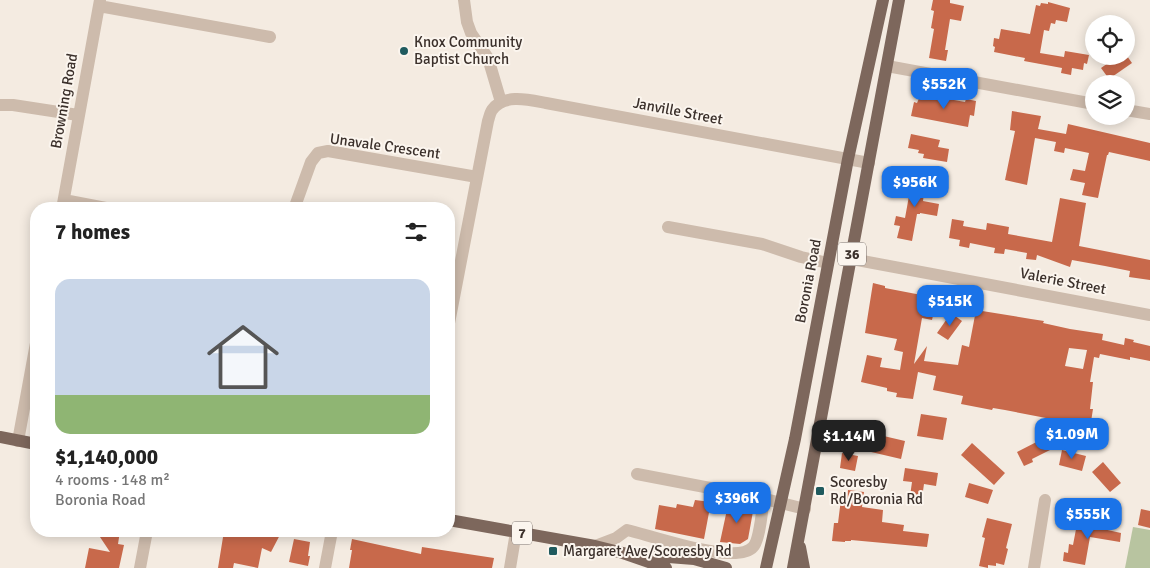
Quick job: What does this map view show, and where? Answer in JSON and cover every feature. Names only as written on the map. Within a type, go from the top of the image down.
[{"type":"main road","name":"Boronia Road","points":[[766,568],[795,439],[848,159],[882,0]]},
{"type":"main road","name":"36","points":[[793,568],[899,0]]},
{"type":"main road","points":[[0,437],[30,443]]},
{"type":"main road","name":"7","points":[[455,521],[595,546],[623,553],[666,568]]},
{"type":"main road","points":[[799,539],[804,568]]},
{"type":"main road","name":"7","points":[[623,553],[694,559],[726,568]]},
{"type":"street","points":[[455,292],[488,122],[492,110],[501,102],[488,58],[471,33],[467,22],[464,0]]},
{"type":"street","points":[[99,3],[270,37]]},
{"type":"street","name":"Browning Road","points":[[63,202],[99,3]]},
{"type":"street","points":[[887,66],[1085,102]]},
{"type":"street","name":"Janville Street","points":[[501,102],[513,99],[546,103],[869,163]]},
{"type":"street","points":[[0,105],[78,115]]},
{"type":"street","points":[[1135,112],[1150,114]]},
{"type":"street","name":"Unavale Crescent","points":[[297,202],[311,162],[318,153],[328,151],[477,177]]},
{"type":"street","points":[[668,228],[762,244],[801,257],[828,263]]},
{"type":"street","name":"Valerie Street","points":[[852,258],[1150,315]]},
{"type":"street","points":[[18,441],[30,376]]},
{"type":"street","points":[[637,474],[764,498],[805,509]]},
{"type":"street","points":[[595,546],[616,538],[627,530],[656,536],[666,542],[716,552],[735,554],[747,552],[756,544],[764,498]]},
{"type":"street","points":[[1034,568],[1045,500]]},
{"type":"street","points":[[510,568],[516,532]]},
{"type":"street","points":[[140,568],[146,537]]},
{"type":"street","points":[[325,568],[331,537]]},
{"type":"green space","points":[[1133,527],[1150,530],[1150,568],[1125,568]]},
{"type":"building","points":[[933,0],[950,0],[950,3],[964,6],[961,21],[950,19],[945,50],[948,50],[946,61],[929,58],[934,29],[931,28],[934,11],[931,10]]},
{"type":"building","points":[[1048,2],[1070,8],[1067,22],[1056,20],[1055,24],[1051,23],[1049,31],[1044,30],[1040,53],[1064,57],[1065,51],[1085,54],[1083,70],[1072,68],[1071,75],[1061,73],[1062,68],[1024,61],[1025,58],[994,52],[994,38],[999,39],[1001,29],[1030,34],[1036,5],[1040,6],[1041,3],[1048,4]]},
{"type":"building","points":[[1105,65],[1129,65],[1115,75],[1106,75],[1101,68]]},
{"type":"building","points":[[921,94],[965,102],[966,99],[976,101],[974,116],[970,115],[968,127],[911,116],[914,102],[917,103]]},
{"type":"building","points":[[1012,111],[1041,116],[1038,129],[1066,134],[1068,124],[1150,143],[1150,161],[1109,152],[1098,198],[1082,195],[1085,183],[1070,180],[1073,169],[1085,171],[1089,153],[1065,148],[1064,153],[1054,151],[1056,142],[1035,138],[1027,185],[1005,180],[1015,131],[1010,130]]},
{"type":"building","points":[[911,134],[940,140],[938,147],[949,149],[947,162],[923,158],[924,154],[918,153],[919,150],[908,148]]},
{"type":"building","points":[[909,175],[926,178],[923,201],[939,204],[937,216],[917,214],[912,241],[897,238],[900,226],[894,225],[896,216],[905,218],[909,196],[909,192],[906,192]]},
{"type":"building","points":[[1060,198],[1086,203],[1079,246],[1150,260],[1150,280],[1129,277],[1130,271],[1072,260],[1070,267],[1037,255],[1036,260],[1026,259],[1027,253],[1005,249],[1004,254],[994,253],[995,248],[970,243],[969,248],[959,246],[960,240],[949,238],[952,219],[964,221],[963,226],[986,230],[987,223],[1009,227],[1008,234],[1052,242]]},
{"type":"building","points":[[873,283],[885,286],[885,288],[937,298],[932,320],[922,318],[914,364],[927,346],[924,361],[958,365],[962,345],[969,347],[976,310],[1044,321],[1043,323],[1103,334],[1102,340],[1124,345],[1125,338],[1134,340],[1133,342],[1150,346],[1150,361],[1130,357],[1130,360],[1100,354],[1099,358],[1094,357],[1090,382],[1093,382],[1090,409],[1093,409],[1090,428],[1064,423],[1058,446],[1032,459],[1033,462],[1024,466],[1017,452],[1052,434],[1054,422],[1046,420],[1046,418],[1005,410],[993,408],[992,410],[961,404],[963,396],[933,390],[936,376],[918,372],[913,399],[896,397],[897,393],[887,391],[887,388],[861,382],[867,355],[882,358],[880,367],[900,370],[903,352],[894,350],[897,339],[865,333]],"holes":[[[1069,348],[1087,350],[1083,369],[1065,366]]]},
{"type":"building","points":[[951,313],[962,321],[948,340],[937,333]]},
{"type":"building","points":[[921,414],[947,418],[943,440],[917,436]]},
{"type":"building","points":[[858,430],[905,441],[901,459],[854,448]]},
{"type":"building","points":[[972,443],[1005,473],[994,485],[961,455]]},
{"type":"building","points":[[1062,450],[1086,456],[1082,471],[1059,465]]},
{"type":"building","points":[[842,453],[858,456],[855,471],[840,468]]},
{"type":"building","points":[[1103,462],[1121,483],[1110,492],[1092,472]]},
{"type":"building","points":[[905,468],[938,473],[936,486],[924,484],[922,498],[910,496],[912,482],[903,481]]},
{"type":"building","points":[[969,483],[993,490],[988,504],[965,497]]},
{"type":"building","points":[[848,490],[864,492],[862,507],[883,510],[882,522],[904,525],[903,531],[929,534],[927,547],[851,540],[845,542],[832,541],[834,523],[838,523],[841,499],[847,500]]},
{"type":"building","points":[[695,500],[711,502],[704,539],[655,529],[659,505],[676,508],[677,504],[693,507]]},
{"type":"building","points":[[740,503],[754,506],[748,539],[740,544],[720,542],[728,505],[740,507]]},
{"type":"building","points":[[1141,509],[1150,511],[1150,528],[1138,525]]},
{"type":"building","points":[[987,518],[1012,524],[1004,565],[996,563],[996,566],[988,565],[988,568],[979,566],[985,538],[982,537]]},
{"type":"building","points":[[1092,518],[1105,520],[1103,529],[1121,533],[1120,542],[1090,537],[1085,565],[1063,561],[1064,552],[1068,553],[1069,544],[1073,545],[1077,524],[1080,525],[1080,521],[1091,523]]},
{"type":"building","points":[[100,537],[119,537],[118,544],[124,545],[119,568],[85,568],[89,548],[110,552]]},
{"type":"building","points":[[223,537],[279,537],[271,552],[262,548],[258,568],[234,563],[233,568],[218,568]]},
{"type":"building","points":[[294,539],[310,542],[308,566],[289,562]]},
{"type":"building","points":[[352,539],[421,554],[422,547],[494,558],[492,568],[349,568]]},
{"type":"place","name":"Knox Community Baptist Church","points":[[404,51]]},
{"type":"place","name":"Scoresby Rd/Boronia Rd","points":[[820,491]]},
{"type":"place","name":"Margaret Ave/Scoresby Rd","points":[[553,551]]}]
